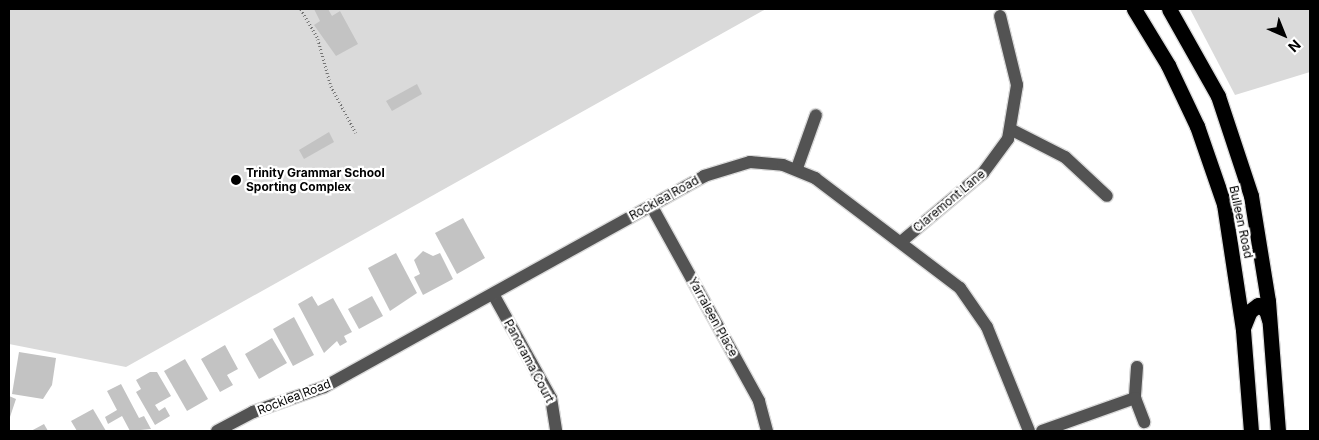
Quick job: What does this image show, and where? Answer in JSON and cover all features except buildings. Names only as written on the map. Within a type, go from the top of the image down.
[{"type":"highway","name":"Bulleen Road","points":[[1134,9],[1168,64],[1197,126],[1224,204],[1243,330],[1251,431]]},
{"type":"highway","name":"Bulleen Road","points":[[1169,9],[1218,96],[1238,154],[1258,230],[1270,324],[1278,431]]},
{"type":"highway","points":[[1243,330],[1250,310],[1258,305],[1266,310],[1270,324]]},
{"type":"street","name":"Claremont Lane","points":[[902,241],[983,174],[1012,130],[1017,85],[1000,16]]},
{"type":"street","points":[[797,168],[816,115]]},
{"type":"street","points":[[1012,130],[1065,158],[1107,196]]},
{"type":"street","name":"Rocklea Road","points":[[216,431],[253,412],[324,387],[651,205],[732,165],[767,162],[797,168],[902,241],[953,281],[976,307],[1014,384],[1029,431]]},
{"type":"street","name":"Yarraleen Place","points":[[651,205],[750,384],[767,431]]},
{"type":"street","name":"Panorama Court","points":[[492,294],[551,398],[556,431]]},
{"type":"street","points":[[1137,367],[1135,398],[1144,422]]},
{"type":"street","points":[[1042,431],[1135,398]]},
{"type":"path","points":[[301,9],[318,39],[331,86],[356,133]]},
{"type":"shaded area","name":"Trinity Grammar School Sporting Complex","points":[[9,9],[766,9],[126,367],[9,344]]},
{"type":"shaded area","points":[[1190,9],[1310,9],[1310,72],[1235,95]]},
{"type":"place","name":"Trinity Grammar School Sporting Complex","points":[[236,180]]}]
